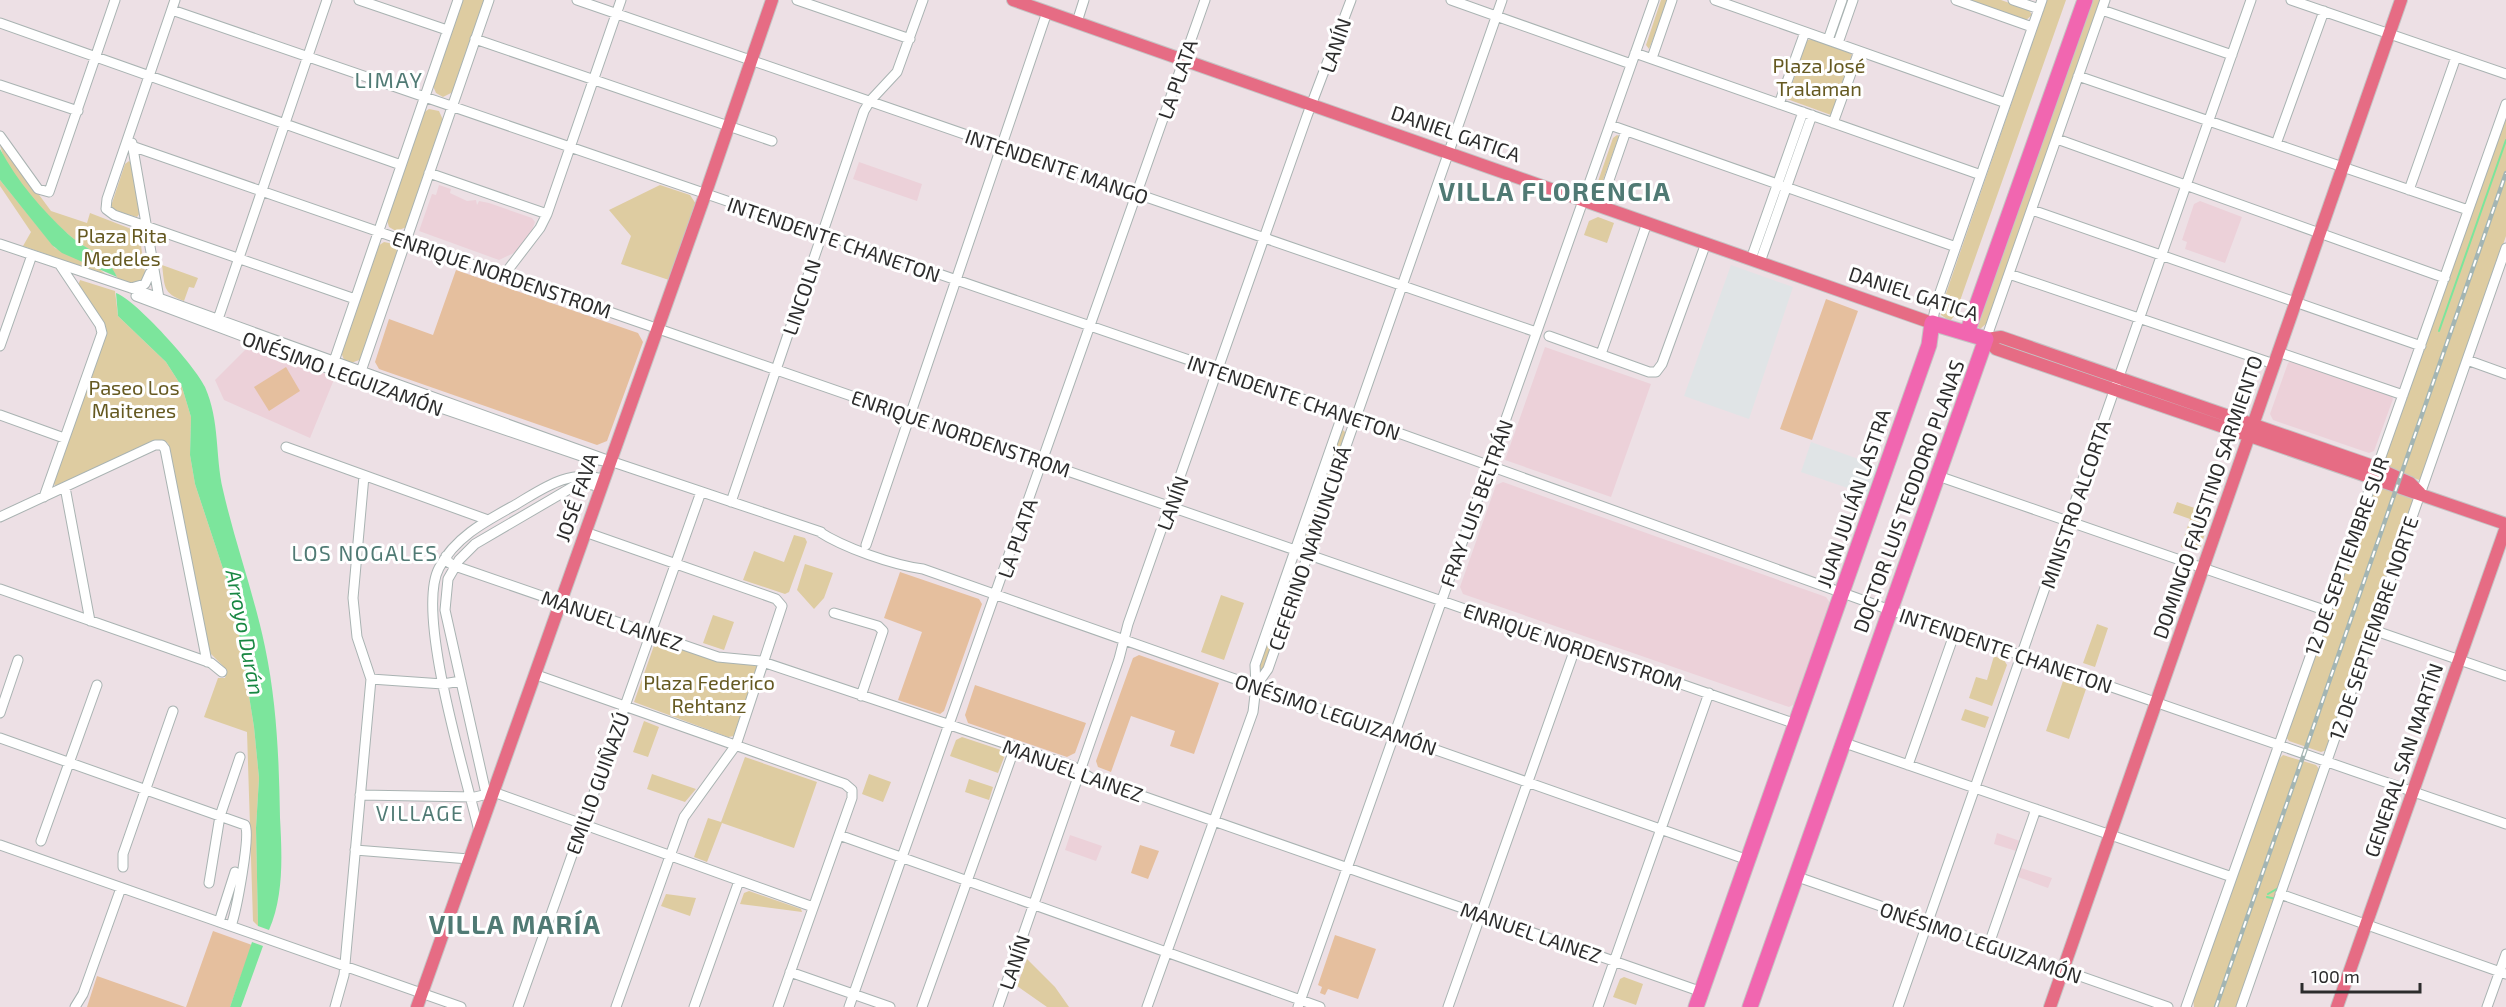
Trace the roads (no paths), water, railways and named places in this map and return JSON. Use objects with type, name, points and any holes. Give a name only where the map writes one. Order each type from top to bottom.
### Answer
[{"type":"highway","points":[[1962,332],[2074,0]]},
{"type":"highway","points":[[1962,332],[2085,0]]},
{"type":"highway","name":"DANIEL GATICA","points":[[1932,323],[1986,339]]},
{"type":"highway","name":"JUAN JULIÁN LASTRA","points":[[1696,1007],[1929,345],[1932,323]]},
{"type":"highway","name":"DOCTOR LUIS TEODORO PLANAS","points":[[1750,1007],[1986,339]]},
{"type":"main road","name":"JOSÉ FAVA","points":[[417,1007],[772,0]]},
{"type":"main road","name":"DANIEL GATICA","points":[[1013,0],[1932,323]]},
{"type":"main road","name":"DOMINGO FAUSTINO SARMIENTO","points":[[2050,1007],[2402,0]]},
{"type":"main road","name":"DANIEL GATICA","points":[[1986,339],[1998,336],[2117,384],[2376,474],[2506,525]]},
{"type":"main road","name":"GENERAL SAN MARTÍN","points":[[2337,1007],[2506,525]]},
{"type":"street","points":[[0,136],[38,189],[47,193],[52,189],[115,0]]},
{"type":"street","points":[[157,302],[146,226],[129,146],[130,132],[175,0]]},
{"type":"street","points":[[217,324],[327,0]]},
{"type":"street","points":[[359,0],[447,30]]},
{"type":"street","points":[[332,366],[458,0]]},
{"type":"street","points":[[360,376],[489,0]]},
{"type":"street","name":"INTENDENTE MANGO","points":[[577,0],[1536,332]]},
{"type":"street","points":[[504,275],[548,214],[621,0]]},
{"type":"street","points":[[797,0],[910,39]]},
{"type":"street","name":"LINCOLN","points":[[731,502],[864,111],[870,101],[897,72],[923,0]]},
{"type":"street","points":[[1077,22],[1084,0]]},
{"type":"street","name":"LA PLATA","points":[[849,1007],[997,595],[1205,0]]},
{"type":"street","name":"LANÍN","points":[[998,1007],[1264,238],[1351,0]]},
{"type":"street","points":[[1452,0],[1631,64]]},
{"type":"street","name":"CEFERINO NAMUNCURÁ","points":[[1256,686],[1268,669],[1502,0]]},
{"type":"street","name":"FRAY LUIS BELTRÁN","points":[[1299,1003],[1654,0]]},
{"type":"street","points":[[1652,58],[1672,0]]},
{"type":"street","points":[[1715,0],[2006,103]]},
{"type":"street","points":[[1833,42],[1842,0]]},
{"type":"street","points":[[1833,42],[1853,0]]},
{"type":"street","points":[[1956,0],[2032,27]]},
{"type":"street","points":[[2013,0],[2040,5]]},
{"type":"street","name":"MINISTRO ALCORTA","points":[[1898,1007],[2251,0]]},
{"type":"street","points":[[2291,0],[2506,74]]},
{"type":"street","name":"JUAN JULIÁN LASTRA","points":[[1932,323],[1937,301],[2040,5]]},
{"type":"street","points":[[2103,5],[2232,55]]},
{"type":"street","name":"DOCTOR LUIS TEODORO PLANAS","points":[[1986,339],[2103,5]]},
{"type":"street","name":"INTENDENTE CHANETON","points":[[172,10],[1355,417],[1890,610],[2506,824]]},
{"type":"street","points":[[2276,144],[2324,11]]},
{"type":"street","points":[[866,545],[1047,12]]},
{"type":"street","points":[[0,23],[401,165]]},
{"type":"street","points":[[1779,104],[1804,32]]},
{"type":"street","points":[[475,39],[771,141]]},
{"type":"street","points":[[1833,123],[1859,51]]},
{"type":"street","points":[[1635,53],[1981,175]]},
{"type":"street","points":[[2409,190],[2456,57]]},
{"type":"street","points":[[2078,76],[2468,210]]},
{"type":"street","points":[[0,85],[78,111]]},
{"type":"street","name":"12 DE SEPTIEMBRE SUR","points":[[2186,1007],[2506,104]]},
{"type":"street","points":[[1756,261],[1807,114]]},
{"type":"street","points":[[1610,125],[1956,247]]},
{"type":"street","points":[[1600,206],[1626,131]]},
{"type":"street","points":[[2056,139],[2445,278]]},
{"type":"street","points":[[129,146],[107,199],[106,209],[114,215],[355,299]]},
{"type":"street","name":"ENRIQUE NORDENSTROM","points":[[129,146],[1308,552],[1796,724]]},
{"type":"street","points":[[429,173],[548,214]]},
{"type":"street","points":[[2032,210],[2421,346]]},
{"type":"street","points":[[1600,354],[1647,223]]},
{"type":"street","points":[[1549,336],[1656,372],[1662,364],[1706,243]]},
{"type":"street","name":"ONÉSIMO LEGUIZAMÓN","points":[[0,244],[131,288],[157,302]]},
{"type":"street","points":[[149,246],[150,273],[157,302]]},
{"type":"street","name":"12 DE SEPTIEMBRE NORTE","points":[[2241,1007],[2506,248]]},
{"type":"street","points":[[0,346],[32,255]]},
{"type":"street","points":[[44,497],[102,331],[60,265]]},
{"type":"street","name":"ONÉSIMO LEGUIZAMÓN","points":[[81,272],[157,302],[590,459],[610,460],[818,531],[831,533],[909,560],[923,569]]},
{"type":"street","points":[[131,288],[145,284],[150,273]]},
{"type":"street","points":[[2009,274],[2140,318],[2403,395]]},
{"type":"street","points":[[2467,360],[2506,374]]},
{"type":"street","name":"CEFERINO NAMUNCURÁ","points":[[1147,1007],[1253,712],[1256,686],[1255,665],[1342,413]]},
{"type":"street","points":[[0,415],[64,438]]},
{"type":"street","points":[[0,517],[155,445],[162,445],[207,662]]},
{"type":"street","points":[[286,447],[488,520]]},
{"type":"street","points":[[479,831],[443,684],[430,596],[435,575],[446,556],[464,537],[488,520],[562,478],[584,475],[602,483]]},
{"type":"street","points":[[335,1007],[344,966],[371,679],[357,638],[353,598],[364,476]]},
{"type":"street","points":[[1938,476],[2327,611]]},
{"type":"street","points":[[562,478],[569,482],[568,489]]},
{"type":"street","points":[[602,483],[584,483],[568,489],[475,544],[455,566],[448,579],[445,602],[485,789],[813,907]]},
{"type":"street","points":[[65,487],[90,621]]},
{"type":"street","name":"EMILIO GUIÑAZÚ","points":[[518,1007],[701,492]]},
{"type":"street","name":"ONÉSIMO LEGUIZAMÓN","points":[[818,531],[832,540],[1124,639],[1748,860]]},
{"type":"street","points":[[585,532],[782,603],[782,611],[736,746],[688,810],[616,1007]]},
{"type":"street","name":"MANUEL LAINEZ","points":[[446,556],[448,562],[455,566],[718,657],[764,662],[1071,766],[1080,772],[1214,821],[1702,992]]},
{"type":"street","points":[[0,589],[207,662],[222,672]]},
{"type":"street","points":[[834,613],[847,615],[882,629],[861,696]]},
{"type":"street","points":[[2373,630],[2506,676]]},
{"type":"street","points":[[1908,765],[1955,632]]},
{"type":"street","points":[[1448,1007],[1576,646]]},
{"type":"street","points":[[0,713],[18,660]]},
{"type":"street","points":[[534,674],[845,784],[852,790],[852,798],[778,1007]]},
{"type":"street","points":[[371,679],[443,684],[461,681]]},
{"type":"street","points":[[41,842],[97,685]]},
{"type":"street","points":[[1598,1007],[1709,693]]},
{"type":"street","points":[[123,867],[123,854],[173,711]]},
{"type":"street","points":[[0,738],[243,824],[248,831],[238,911],[233,927]]},
{"type":"street","points":[[1842,742],[2232,878]]},
{"type":"street","points":[[922,1007],[1015,747]]},
{"type":"street","points":[[209,883],[220,816],[240,757]]},
{"type":"street","points":[[466,779],[475,784],[481,776]]},
{"type":"street","points":[[360,795],[471,797],[492,793]]},
{"type":"street","points":[[1989,944],[2036,809]]},
{"type":"street","points":[[219,922],[234,878],[242,836],[240,827],[232,821]]},
{"type":"street","points":[[839,835],[1167,952],[1299,1003],[1320,1007]]},
{"type":"street","points":[[0,845],[461,1007]]},
{"type":"street","points":[[355,849],[469,859]]},
{"type":"street","name":"ONÉSIMO LEGUIZAMÓN","points":[[1795,876],[2168,1007]]},
{"type":"street","points":[[694,1007],[739,881]]},
{"type":"street","points":[[75,1007],[83,994],[121,888]]},
{"type":"street","points":[[2280,894],[2503,973]]},
{"type":"street","points":[[2487,1007],[2503,973],[2506,954]]},
{"type":"street","points":[[790,972],[890,1007]]},
{"type":"water","points":[[0,149],[22,184],[49,215],[68,234],[108,263],[117,277],[62,253],[52,245],[0,180]]},
{"type":"water","name":"Arroyo Durán","points":[[116,293],[137,308],[165,335],[199,378],[210,400],[223,490],[261,627],[275,711],[281,861],[280,889],[269,930],[258,926],[256,828],[259,778],[254,727],[234,602],[195,484],[190,455],[191,417],[182,387],[166,362],[118,316]]},
{"type":"water","points":[[252,942],[263,946],[241,1007],[230,1007]]},
{"type":"waterway","points":[[2439,331],[2506,140]]},
{"type":"waterway","points":[[2268,894],[2280,887]]},
{"type":"waterway","points":[[2267,897],[2276,899]]},
{"type":"railway","points":[[2216,1007],[2506,173]]},
{"type":"district","name":"LIMAY","points":[[389,79]]},
{"type":"district","name":"VILLA FLORENCIA","points":[[1555,190]]},
{"type":"district","name":"LOS NOGALES","points":[[365,552]]},
{"type":"district","name":"VILLAGE","points":[[420,812]]},
{"type":"district","name":"VILLA MARÍA","points":[[515,923]]},
{"type":"park label","name":"Plaza José Tralaman","points":[[1819,76]]},
{"type":"park label","name":"Plaza Rita Medeles","points":[[122,246]]},
{"type":"park label","name":"Paseo Los Maitenes","points":[[134,398]]},
{"type":"park label","name":"Plaza Federico Rehtanz","points":[[709,694]]}]
